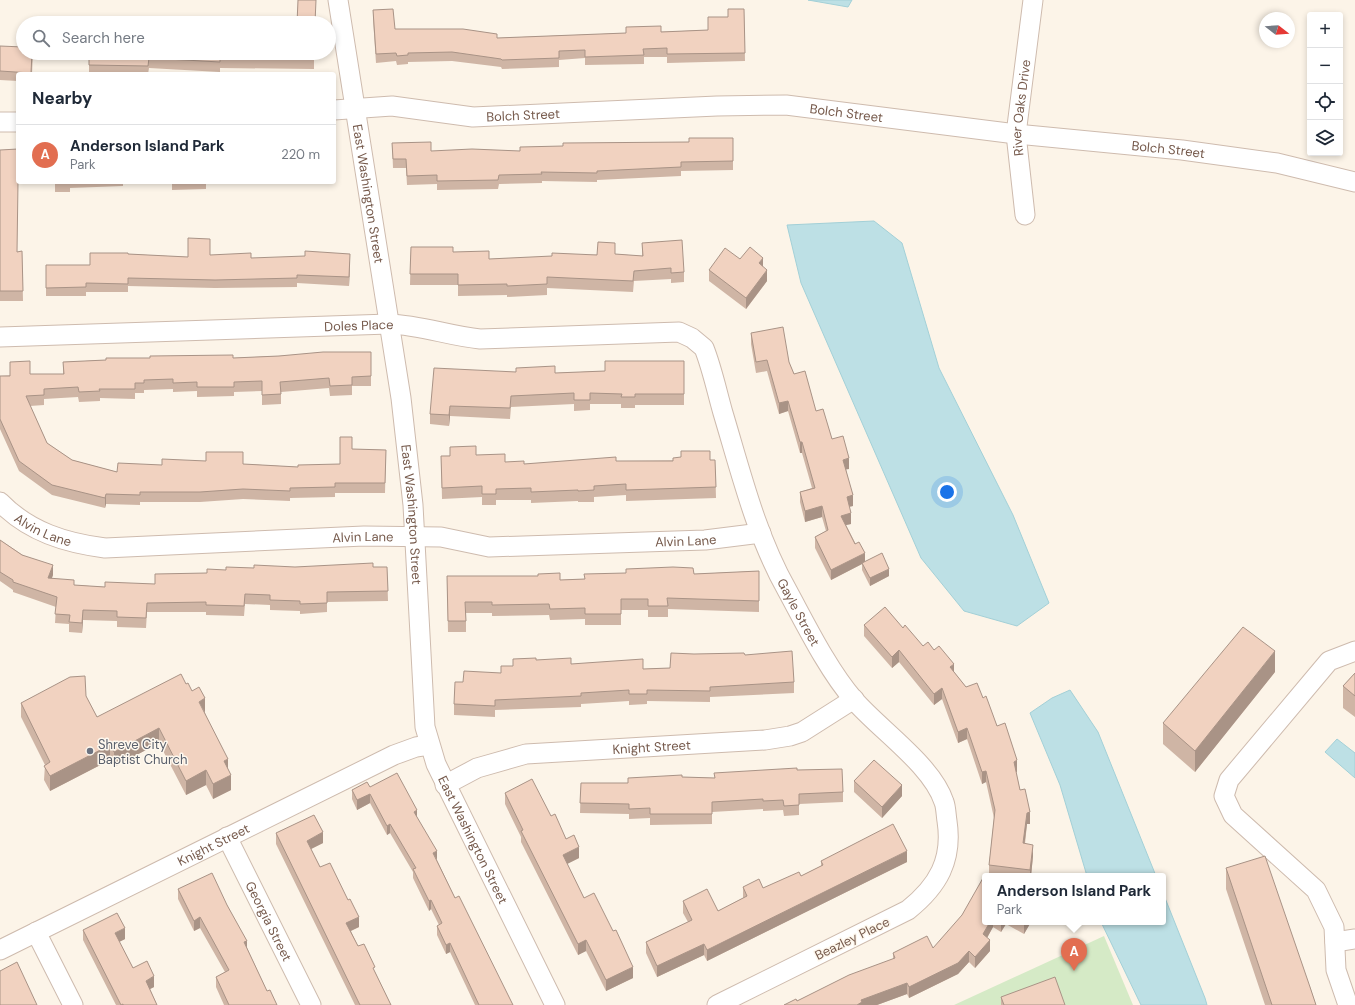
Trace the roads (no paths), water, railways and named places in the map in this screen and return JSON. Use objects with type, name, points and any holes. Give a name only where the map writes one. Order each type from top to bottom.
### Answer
[{"type":"street","name":"East Washington Street","points":[[338,0],[401,398],[415,537],[425,727],[429,745],[446,785],[554,1005]]},
{"type":"street","name":"River Oaks Drive","points":[[1025,215],[1016,134],[1032,0]]},
{"type":"street","name":"Bolch Street","points":[[336,110],[392,106],[472,116],[717,106],[786,105],[1016,134],[1182,150],[1277,163],[1355,182]]},
{"type":"street","points":[[0,122],[16,122]]},
{"type":"street","name":"Doles Place","points":[[0,337],[390,324],[431,328],[457,336],[480,339],[679,332],[692,338],[704,348],[706,354]]},
{"type":"street","name":"Gayle Street","points":[[706,354],[746,491],[761,533],[786,588],[836,676],[854,699],[928,774],[945,803],[949,835]]},
{"type":"street","name":"Alvin Lane","points":[[0,502],[22,521],[48,535],[76,544],[105,548],[364,536],[441,537],[489,547],[705,540],[761,533]]},
{"type":"street","points":[[1348,1005],[1336,970],[1334,927],[1316,890],[1233,815],[1224,796],[1229,780],[1329,661],[1355,651]]},
{"type":"street","name":"Knight Street","points":[[446,785],[477,768],[526,754],[765,740],[790,736],[813,726],[854,699]]},
{"type":"street","name":"Knight Street","points":[[0,950],[394,755],[416,747],[429,745]]},
{"type":"street","name":"Beazley Place","points":[[717,1005],[908,910],[925,896],[942,868],[946,857],[949,835]]},
{"type":"street","name":"Georgia Street","points":[[227,837],[311,1005]]},
{"type":"street","points":[[36,932],[73,1005]]},
{"type":"street","points":[[1334,942],[1355,939]]},
{"type":"water","points":[[808,0],[852,0],[848,7]]},
{"type":"water","points":[[874,221],[902,243],[939,368],[1013,515],[1049,603],[1017,626],[964,611],[921,558],[801,283],[787,225]]},
{"type":"water","points":[[1070,690],[1098,732],[1155,873],[1086,873],[1060,785],[1030,713],[1052,698]]},
{"type":"water","points":[[1337,739],[1355,753],[1355,778],[1325,752]]},
{"type":"water","points":[[1166,900],[1207,1005],[1141,1005],[1102,925],[1166,925]]},
{"type":"place","name":"Shreve City Baptist Church","points":[[90,751]]},
{"type":"place","name":"Anderson Island Park","points":[[1074,971]]}]
